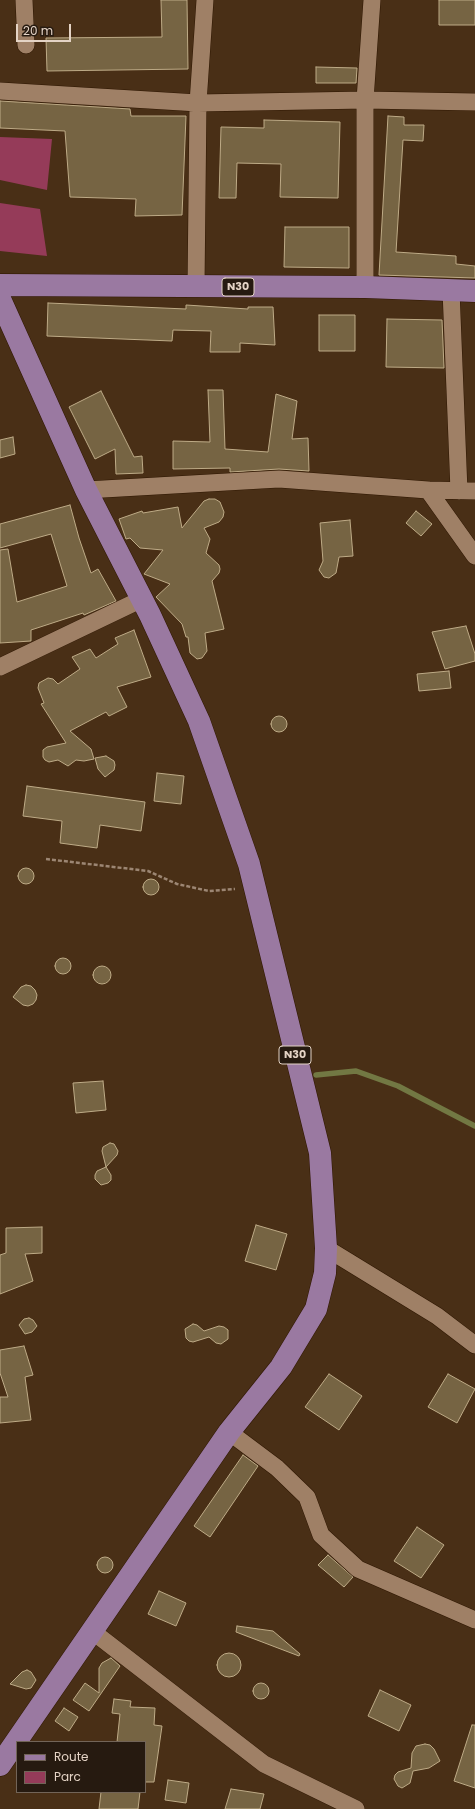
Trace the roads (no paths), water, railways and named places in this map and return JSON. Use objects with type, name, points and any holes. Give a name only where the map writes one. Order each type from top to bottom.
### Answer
[{"type":"main road","name":"N30","points":[[0,285],[365,287],[475,291]]},
{"type":"main road","name":"N30","points":[[0,299],[86,490],[142,599],[199,721],[248,864],[320,1153],[326,1248],[325,1273],[316,1309],[281,1367],[229,1432],[2,1759]]},
{"type":"street","points":[[24,0],[26,45]]},
{"type":"street","points":[[196,286],[198,103],[205,0]]},
{"type":"street","points":[[365,287],[365,100],[372,0]]},
{"type":"street","points":[[0,91],[198,103],[365,100],[475,102]]},
{"type":"street","points":[[86,490],[279,479],[428,490],[467,491],[451,290]]},
{"type":"street","points":[[428,490],[475,556]]},
{"type":"street","points":[[0,668],[142,599]]},
{"type":"street","points":[[326,1248],[437,1316],[475,1345]]},
{"type":"street","points":[[229,1432],[276,1468],[307,1497],[321,1535],[358,1569],[475,1620]]},
{"type":"street","points":[[92,1631],[264,1764],[356,1809]]},
{"type":"waterway","points":[[316,1075],[356,1071],[398,1086],[475,1126]]}]
